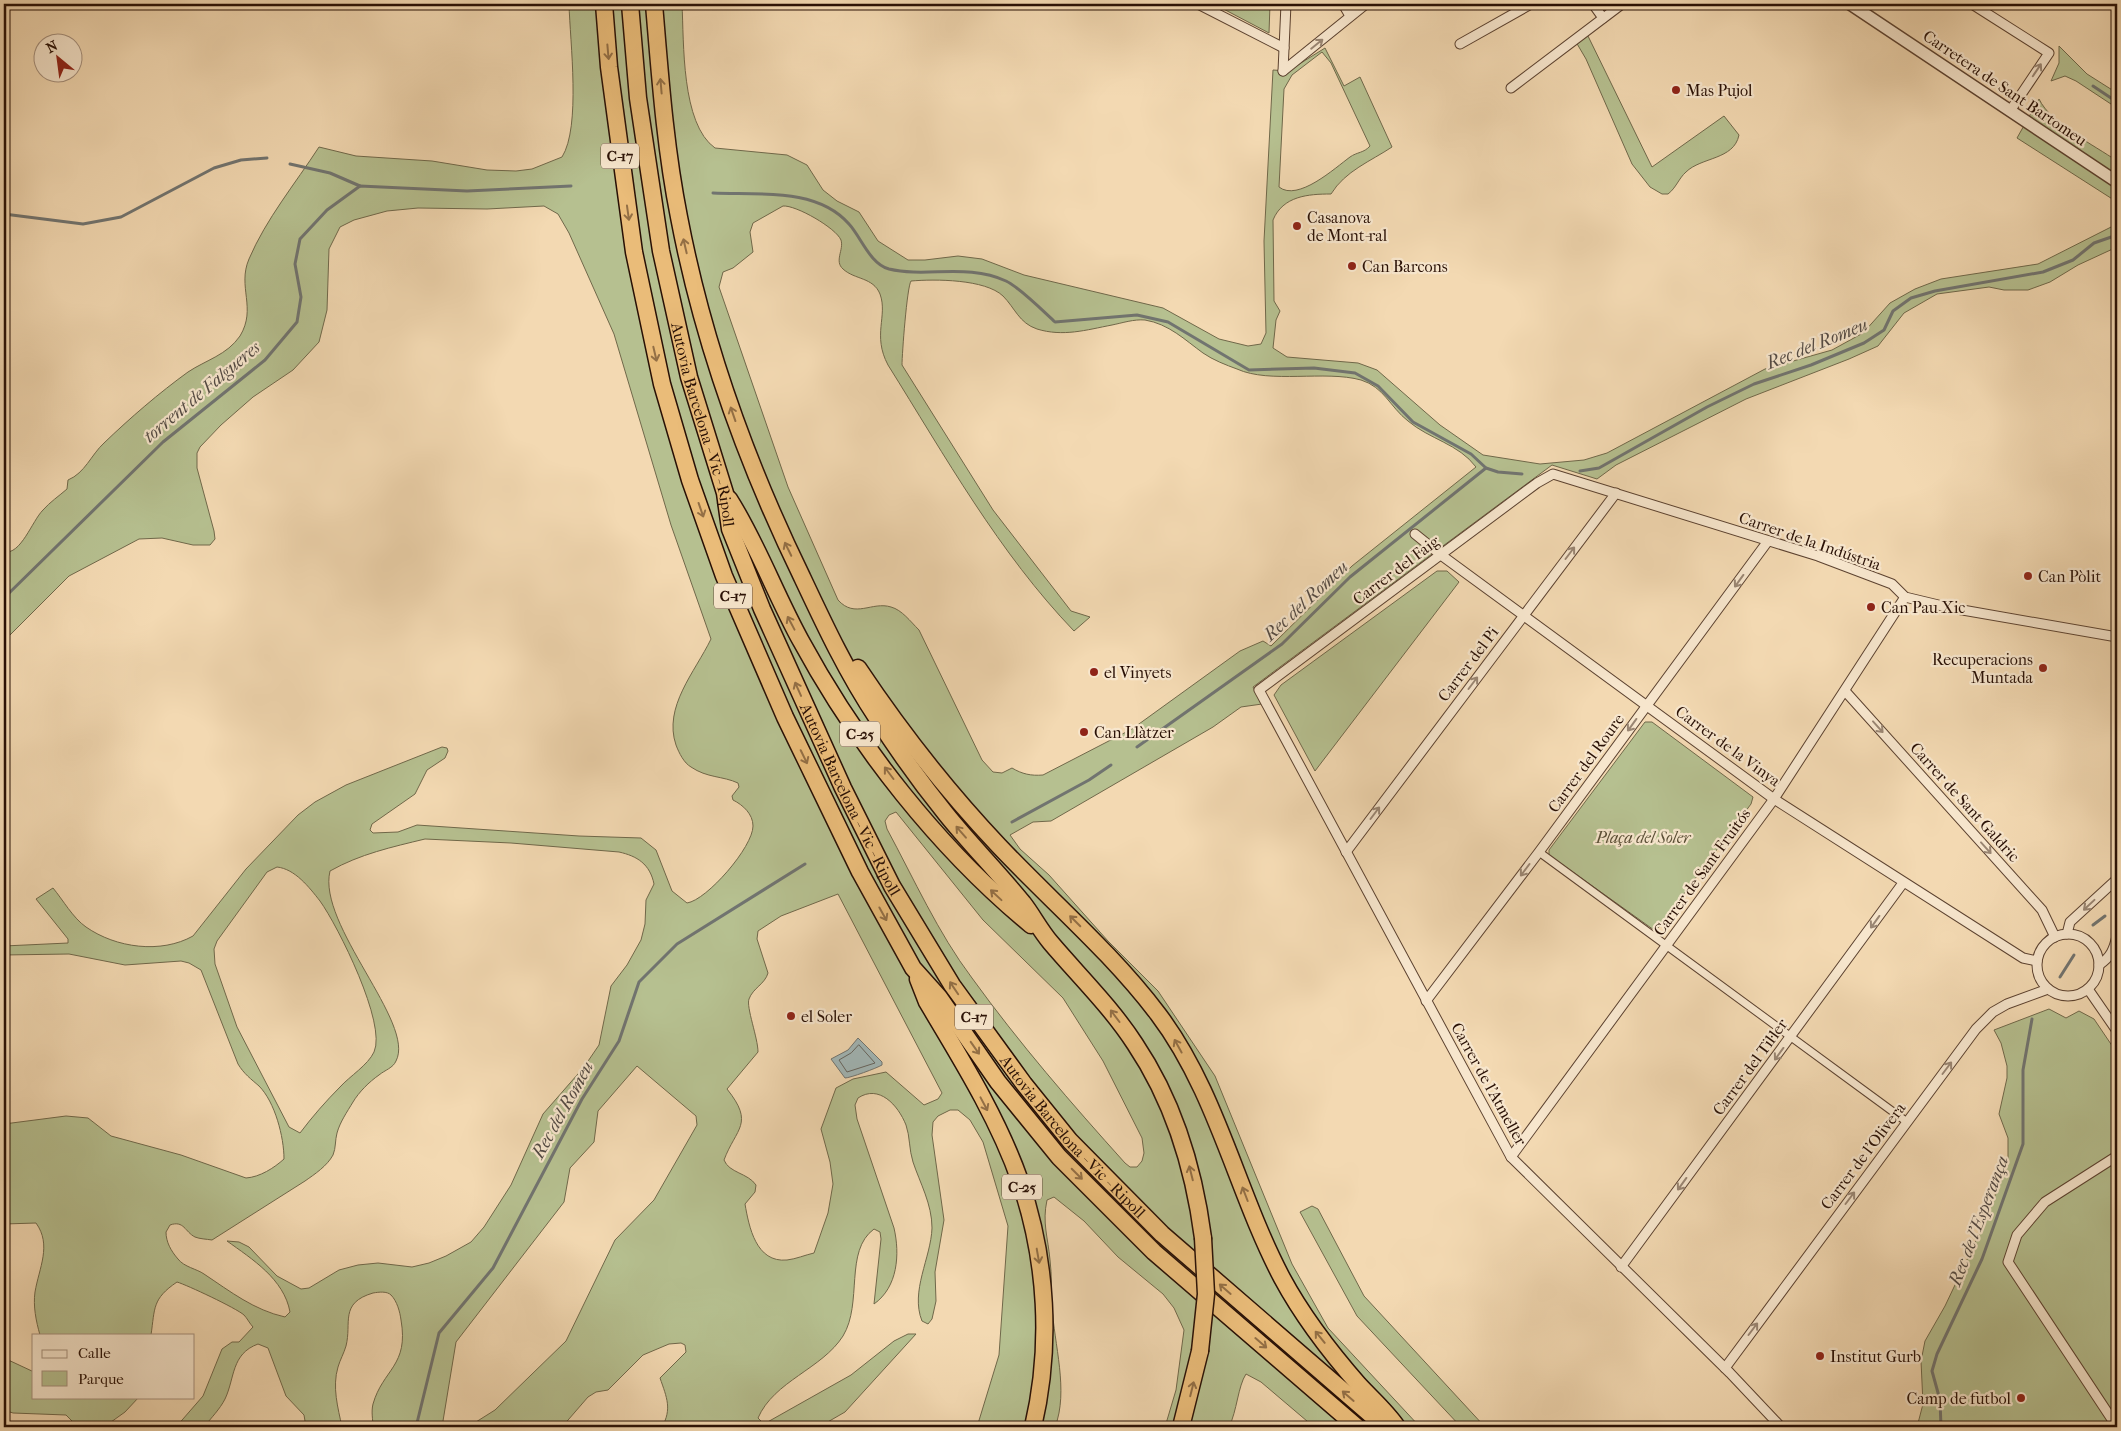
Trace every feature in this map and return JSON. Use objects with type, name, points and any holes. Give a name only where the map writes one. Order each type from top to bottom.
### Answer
[{"type":"highway","name":"Autovia Barcelona - Vic - Ripoll","points":[[604,4],[610,76],[634,252],[662,384],[690,480],[724,576],[785,717],[860,872],[913,968],[939,997],[998,1082],[1059,1157],[1154,1252],[1357,1427]]},
{"type":"highway","name":"Autovia Barcelona - Vic - Ripoll","points":[[630,4],[638,98],[661,251],[689,377],[725,493],[730,528],[755,591],[843,788],[892,886],[957,992],[1064,1134],[1116,1189],[1184,1254],[1385,1427]]},
{"type":"highway","points":[[654,4],[663,110],[679,216],[696,294],[718,373],[749,460],[837,652],[876,717],[935,800],[1025,906],[1046,938]]},
{"type":"highway","name":"C-25","points":[[725,493],[745,524],[764,569],[802,642],[828,688],[855,728],[920,814],[956,855],[997,896],[1046,938],[1106,1005],[1130,1036],[1162,1090],[1180,1135],[1191,1172],[1199,1205],[1203,1238],[1206,1294],[1200,1351],[1181,1427]]},
{"type":"highway","points":[[809,593],[887,711],[933,770],[998,845],[1098,945],[1159,1015],[1176,1041],[1201,1090],[1260,1232],[1297,1305],[1348,1371],[1397,1427]]},
{"type":"highway","name":"C-25","points":[[913,968],[927,1002],[1002,1138],[1020,1180],[1031,1220],[1042,1282],[1045,1319],[1043,1374],[1032,1427]]},
{"type":"street","points":[[1198,4],[1284,48]]},
{"type":"street","points":[[1286,4],[1283,71],[1366,4]]},
{"type":"street","points":[[1343,4],[1350,16]]},
{"type":"street","points":[[1460,44],[1531,4]]},
{"type":"street","points":[[1593,4],[1603,18]]},
{"type":"street","points":[[1511,88],[1622,4]]},
{"type":"street","name":"Carretera de Sant Bartomeu","points":[[1850,4],[2117,182]]},
{"type":"street","points":[[1972,4],[2049,53],[2010,111]]},
{"type":"street","name":"Carrer de la Indústria","points":[[1553,474],[1818,556],[1892,584],[1905,597],[1951,608],[2117,636]]},
{"type":"street","name":"Carrer del Faig","points":[[1259,690],[1537,483],[1553,474]]},
{"type":"street","name":"Carrer del Pi","points":[[1346,852],[1616,494]]},
{"type":"street","name":"Carrer de la Vinya","points":[[1415,534],[1774,799],[2023,958],[2037,961]]},
{"type":"street","name":"Carrer del Roure","points":[[1426,1001],[1539,852],[1768,541]]},
{"type":"street","name":"Carrer de Sant Fruitós","points":[[1511,1157],[1774,799],[1905,597]]},
{"type":"street","name":"Carrer de l'Atmeller","points":[[1259,690],[1511,1157],[1621,1268],[1725,1368],[1780,1427]]},
{"type":"street","name":"Carrer de Sant Galdric","points":[[1845,691],[2042,910],[2055,937]]},
{"type":"street","points":[[1539,852],[1907,1122]]},
{"type":"street","points":[[2067,934],[2070,922],[2117,878]]},
{"type":"street","name":"Carrer del Til·ler","points":[[1621,1268],[1903,883]]},
{"type":"street","points":[[2067,934],[2078,936],[2088,941],[2097,954],[2099,965],[2097,976],[2088,989],[2076,995],[2068,996],[2060,995],[2048,989],[2039,977],[2037,961],[2041,949],[2055,937],[2067,934]]},
{"type":"street","points":[[2099,965],[2107,960],[2113,952],[2117,936]]},
{"type":"street","name":"Carrer de l'Olivera","points":[[1725,1368],[1976,1029],[1993,1012],[2007,1004],[2048,989]]},
{"type":"street","points":[[2088,989],[2117,1032]]},
{"type":"street","points":[[2117,1156],[2045,1202],[2017,1235],[2008,1262],[2117,1427]]},
{"type":"green space","points":[[569,4],[682,4],[684,60],[690,102],[696,121],[704,136],[715,148],[787,155],[807,165],[823,190],[837,201],[859,212],[878,241],[908,260],[958,256],[982,259],[1024,275],[1163,308],[1219,339],[1248,346],[1261,344],[1266,333],[1264,241],[1273,70],[1288,71],[1325,48],[1344,86],[1360,77],[1392,147],[1343,179],[1331,194],[1297,198],[1290,201],[1277,212],[1273,220],[1274,301],[1280,311],[1276,320],[1273,348],[1287,357],[1358,363],[1377,370],[1440,425],[1483,455],[1540,464],[1584,460],[1607,453],[1765,369],[1832,350],[1863,333],[1890,303],[1915,289],[1941,279],[2038,264],[2117,224],[2117,247],[2078,265],[2050,282],[2028,290],[2004,290],[1989,287],[1937,294],[1904,313],[1878,346],[1746,399],[1616,465],[1597,479],[1552,465],[1253,687],[1262,704],[1241,707],[1213,727],[1051,821],[1033,822],[1010,835],[1020,849],[1049,875],[1108,941],[1158,991],[1215,1076],[1292,1264],[1328,1328],[1420,1427],[1314,1427],[1261,1382],[1246,1374],[1229,1427],[1165,1427],[1176,1390],[1184,1330],[1174,1308],[1163,1294],[1118,1257],[1084,1221],[1054,1197],[1047,1200],[1045,1216],[1051,1266],[1053,1321],[1061,1383],[1059,1413],[1055,1427],[977,1427],[999,1355],[1008,1226],[983,1142],[970,1120],[958,1110],[950,1110],[938,1116],[933,1122],[932,1135],[944,1220],[935,1272],[936,1301],[932,1319],[928,1324],[922,1321],[918,1298],[931,1239],[930,1211],[913,1162],[903,1118],[887,1099],[880,1095],[866,1094],[858,1098],[855,1105],[857,1119],[894,1228],[897,1259],[892,1279],[888,1289],[874,1304],[881,1239],[880,1232],[874,1229],[865,1239],[859,1250],[852,1308],[849,1323],[843,1336],[823,1358],[775,1394],[765,1405],[758,1418],[764,1424],[851,1375],[894,1341],[908,1334],[916,1334],[845,1412],[819,1427],[662,1427],[668,1409],[660,1378],[686,1352],[685,1345],[681,1343],[669,1344],[643,1355],[608,1390],[596,1392],[588,1397],[562,1427],[468,1427],[495,1410],[566,1341],[615,1240],[654,1200],[697,1125],[696,1116],[637,1066],[598,1111],[594,1142],[570,1168],[564,1202],[456,1342],[442,1427],[373,1427],[373,1404],[377,1392],[398,1358],[403,1335],[397,1303],[393,1297],[385,1292],[373,1293],[362,1297],[351,1308],[346,1346],[336,1375],[336,1397],[342,1427],[306,1427],[304,1415],[286,1396],[268,1348],[258,1344],[249,1348],[238,1360],[225,1399],[204,1427],[176,1427],[203,1396],[222,1349],[232,1342],[239,1342],[253,1327],[244,1315],[239,1312],[191,1287],[177,1282],[163,1294],[156,1305],[151,1334],[40,1334],[35,1314],[34,1297],[43,1257],[43,1240],[41,1231],[36,1223],[4,1224],[4,1124],[66,1116],[88,1118],[111,1136],[181,1155],[246,1178],[266,1172],[284,1159],[278,1120],[274,1110],[265,1093],[245,1074],[238,1064],[201,970],[181,961],[125,965],[69,954],[4,955],[4,946],[68,943],[68,939],[36,899],[53,888],[81,923],[111,940],[125,944],[153,947],[180,942],[193,936],[246,869],[298,815],[315,802],[346,785],[442,747],[447,748],[448,751],[445,758],[427,770],[415,794],[372,824],[370,830],[373,833],[398,832],[417,825],[579,836],[641,838],[656,850],[672,891],[687,903],[696,900],[717,883],[737,859],[751,835],[753,822],[744,807],[733,800],[732,796],[739,787],[738,783],[697,771],[688,765],[676,745],[673,731],[677,703],[689,677],[711,639],[671,525],[614,334],[569,233],[558,214],[544,206],[487,209],[418,208],[387,211],[354,220],[340,227],[329,249],[327,310],[319,342],[293,370],[253,397],[221,425],[200,447],[197,453],[197,468],[215,539],[210,545],[193,545],[162,538],[139,539],[69,576],[4,641],[4,552],[10,552],[21,543],[43,510],[67,489],[68,480],[79,473],[99,448],[124,424],[177,380],[223,353],[235,343],[245,326],[247,316],[245,279],[249,259],[272,216],[319,147],[356,156],[432,161],[487,170],[516,171],[532,169],[562,157],[568,143],[573,105]],"holes":[[[1322,52],[1331,63],[1370,146],[1350,157],[1316,182],[1296,190],[1287,190],[1279,187],[1284,89],[1292,75]],[[783,206],[806,213],[832,229],[838,235],[842,244],[839,259],[840,266],[848,273],[873,284],[880,294],[882,302],[881,344],[888,365],[952,469],[997,537],[1047,601],[1074,631],[1090,617],[1071,611],[993,510],[902,365],[906,307],[911,281],[959,281],[995,290],[1003,296],[1026,323],[1037,329],[1065,333],[1145,320],[1162,325],[1215,360],[1250,373],[1265,376],[1347,377],[1361,380],[1376,387],[1408,421],[1425,433],[1453,447],[1476,467],[1352,566],[1271,646],[1263,641],[1240,651],[1132,729],[1043,775],[1027,774],[1012,768],[1002,773],[993,772],[982,760],[919,630],[895,608],[877,606],[857,609],[844,606],[838,600],[788,487],[719,287],[723,272],[733,268],[753,252],[750,232],[753,223]],[[896,812],[983,920],[1063,998],[1103,1061],[1142,1138],[1144,1153],[1142,1161],[1137,1167],[1130,1167],[1125,1163],[1085,1118],[1027,1049],[960,961],[937,924],[887,829],[885,821],[889,815]],[[425,839],[511,843],[619,852],[632,856],[646,866],[654,884],[646,900],[645,924],[641,940],[627,965],[611,986],[599,1045],[584,1067],[543,1114],[511,1185],[484,1227],[471,1242],[429,1263],[412,1267],[378,1263],[358,1265],[339,1270],[309,1288],[301,1289],[277,1276],[249,1247],[239,1242],[227,1241],[266,1271],[281,1290],[287,1300],[290,1312],[285,1317],[274,1314],[233,1294],[201,1272],[184,1264],[171,1250],[166,1232],[170,1225],[178,1224],[195,1237],[212,1240],[313,1176],[333,1155],[338,1129],[355,1098],[381,1073],[395,1063],[398,1044],[392,1023],[350,945],[338,918],[330,893],[330,871],[376,852]],[[277,867],[284,868],[296,875],[311,890],[338,931],[359,975],[374,1020],[376,1038],[374,1052],[368,1061],[344,1083],[300,1133],[289,1127],[237,1027],[215,964],[214,949],[217,941],[267,872]],[[838,894],[942,1093],[938,1099],[924,1105],[886,1072],[853,1079],[836,1088],[821,1129],[830,1162],[833,1184],[828,1213],[814,1253],[787,1260],[768,1256],[761,1250],[752,1233],[745,1204],[755,1192],[756,1185],[753,1181],[730,1168],[724,1160],[738,1133],[742,1118],[740,1110],[727,1089],[758,1052],[749,1009],[749,999],[768,973],[757,939],[758,931],[781,916]]]},
{"type":"green space","points":[[1214,4],[1270,4],[1269,33]]},
{"type":"green space","points":[[1587,34],[1652,167],[1724,116],[1739,135],[1736,143],[1724,154],[1692,167],[1668,194],[1662,194],[1650,187],[1632,164],[1586,59],[1576,42]]},
{"type":"green space","points":[[2059,46],[2087,74],[2117,93],[2117,108],[2076,81],[2065,76],[2051,81],[2059,63]]},
{"type":"green space","points":[[2039,99],[2053,117],[2063,125],[2117,161],[2117,202],[2017,138]]},
{"type":"green space","points":[[1437,571],[1447,571],[1459,582],[1315,771],[1274,695],[1281,685]]},
{"type":"green space","name":"Plaça del Soler","points":[[1645,722],[1652,722],[1753,797],[1751,804],[1659,927],[1654,930],[1549,855],[1549,850]]},
{"type":"green space","points":[[2049,1009],[2066,1018],[2079,1011],[2094,1019],[2117,1053],[2117,1427],[1917,1427],[1923,1404],[1921,1361],[1925,1341],[1945,1306],[1983,1226],[2008,1162],[2008,1138],[1999,1114],[2007,1078],[2007,1066],[2001,1043],[1994,1030]]},
{"type":"green space","points":[[1312,1206],[1318,1209],[1364,1296],[1485,1427],[1461,1427],[1357,1316],[1300,1212]]},
{"type":"green space","points":[[4,1358],[32,1371],[32,1398],[138,1398],[125,1412],[104,1427],[78,1427],[66,1415],[13,1413],[4,1410]]},
{"type":"water","points":[[858,1038],[882,1062],[882,1065],[864,1073],[845,1078],[831,1059],[848,1050]]},
{"type":"waterway","points":[[2093,86],[2117,102]]},
{"type":"waterway","points":[[4,214],[83,224],[121,217],[214,168],[241,160],[267,158]]},
{"type":"waterway","points":[[290,164],[330,173],[360,186]]},
{"type":"waterway","name":"torrent de Falgueres","points":[[4,598],[163,442],[265,360],[297,322],[301,297],[295,264],[300,239],[327,210],[360,186],[467,191],[571,186]]},
{"type":"waterway","name":"torrent de Falgueres","points":[[713,193],[786,195],[804,198],[820,204],[836,212],[849,224],[871,256],[882,266],[903,271],[962,272],[991,276],[1006,281],[1017,288],[1055,322],[1137,315],[1168,322],[1249,370],[1314,368],[1355,373],[1378,386],[1413,422],[1471,454],[1486,468],[1498,472],[1522,474]]},
{"type":"waterway","name":"Rec del Romeu","points":[[1580,471],[1599,468],[1707,407],[1754,384],[1811,365],[1864,343],[1884,330],[1893,311],[1911,298],[1935,291],[2043,272],[2073,260],[2094,243],[2117,235]]},
{"type":"waterway","name":"Rec del Romeu","points":[[1137,747],[1282,644],[1350,577],[1486,468]]},
{"type":"waterway","name":"Rec del Romeu","points":[[1012,822],[1089,780],[1111,765]]},
{"type":"waterway","name":"Rec del Romeu","points":[[416,1427],[439,1333],[493,1268],[582,1099],[619,1041],[639,982],[677,944],[805,864]]},
{"type":"waterway","points":[[2093,925],[2105,916]]},
{"type":"waterway","points":[[2060,977],[2074,955]]},
{"type":"waterway","name":"Rec de l'Esperança","points":[[1941,1427],[1940,1400],[1932,1371],[1937,1354],[1982,1259],[2023,1144],[2023,1070],[2032,1019]]},
{"type":"place","name":"Mas Pujol","points":[[1676,90]]},
{"type":"place","name":"Casanova de Mont-ral","points":[[1297,226]]},
{"type":"place","name":"Can Barcons","points":[[1352,266]]},
{"type":"place","name":"Can Pòlit","points":[[2028,576]]},
{"type":"place","name":"Can Pau Xic","points":[[1871,607]]},
{"type":"place","name":"Recuperacions Muntada","points":[[2043,668]]},
{"type":"place","name":"el Vinyets","points":[[1094,672]]},
{"type":"place","name":"Can Llàtzer","points":[[1084,732]]},
{"type":"place","name":"el Soler","points":[[791,1016]]},
{"type":"place","name":"Institut Gurb","points":[[1820,1356]]},
{"type":"place","name":"Camp de futbol","points":[[2021,1398]]}]
